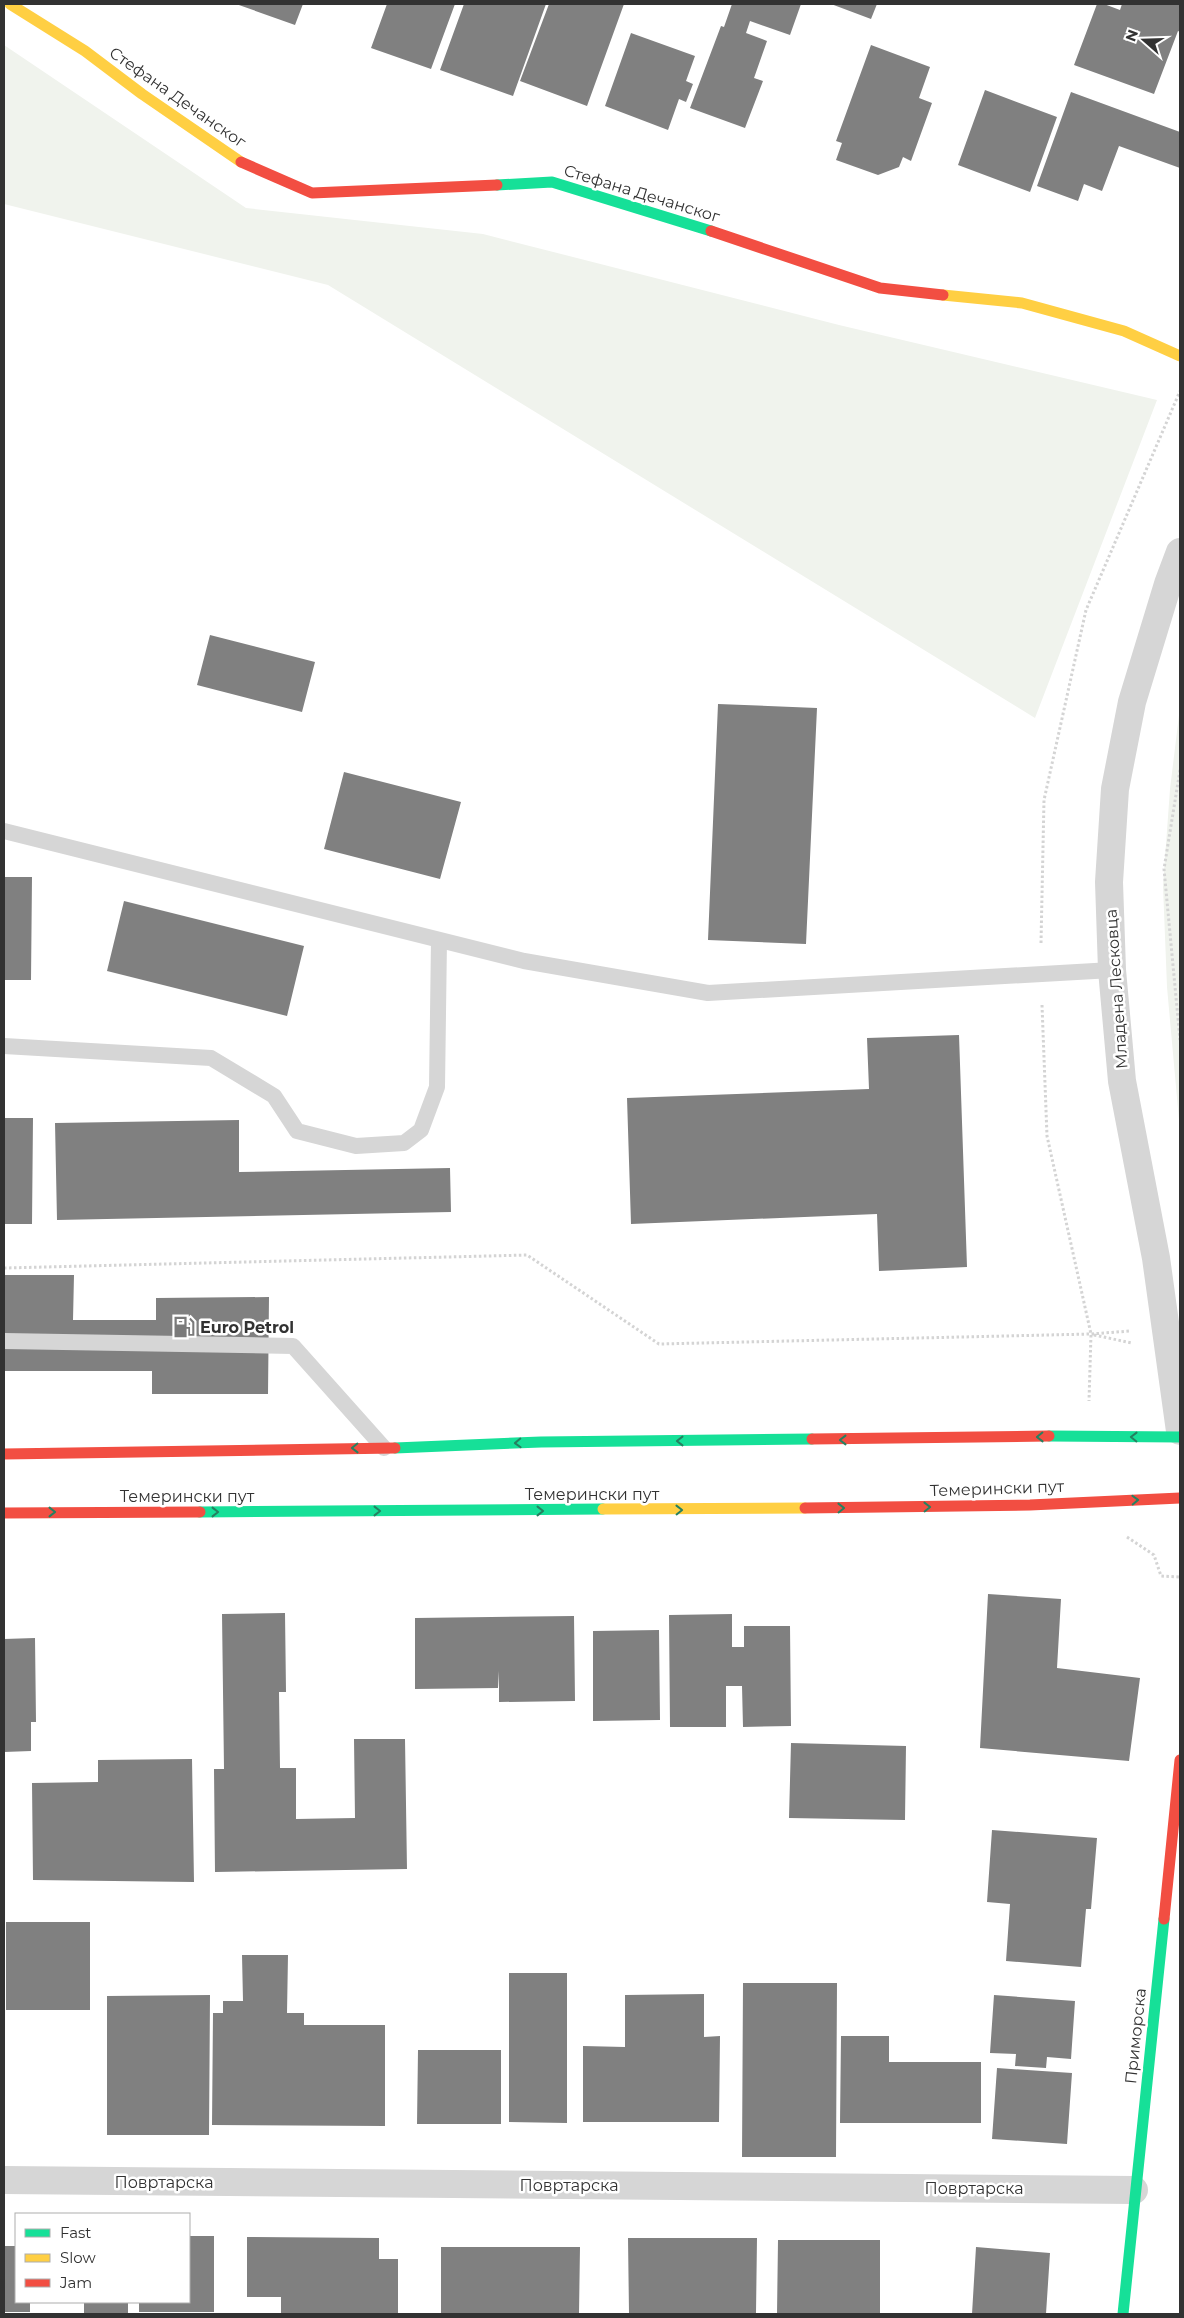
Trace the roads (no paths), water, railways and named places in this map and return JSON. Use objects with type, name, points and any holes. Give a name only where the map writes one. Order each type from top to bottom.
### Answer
[{"type":"main road","name":"Стефана Дечанског","points":[[10,4],[84,51],[233,158],[312,193],[552,182],[742,241],[880,288],[1022,303],[1124,332],[1180,356]]},
{"type":"main road","points":[[4,1454],[384,1448],[541,1442],[1088,1436],[1180,1437]]},
{"type":"main road","name":"Темерински пут","points":[[4,1512],[630,1510],[1002,1506],[1180,1498]]},
{"type":"main road","name":"Приморска","points":[[1123,2314],[1134,2190],[1180,1760]]},
{"type":"street","name":"Младена Лесковца","points":[[1180,552],[1168,584],[1132,702],[1115,789],[1109,882],[1112,970],[1122,1081],[1156,1258],[1180,1431]]},
{"type":"street","name":"Повртарска","points":[[4,2180],[1134,2190]]},
{"type":"lane","points":[[4,831],[524,961],[708,993],[1112,970]]},
{"type":"lane","points":[[4,1046],[210,1058],[274,1096],[297,1130],[356,1146],[404,1143],[421,1130],[437,1086],[439,940]]},
{"type":"lane","points":[[4,1341],[293,1346],[384,1448]]},
{"type":"place","name":"Euro Petrol","points":[[184,1327]]}]
